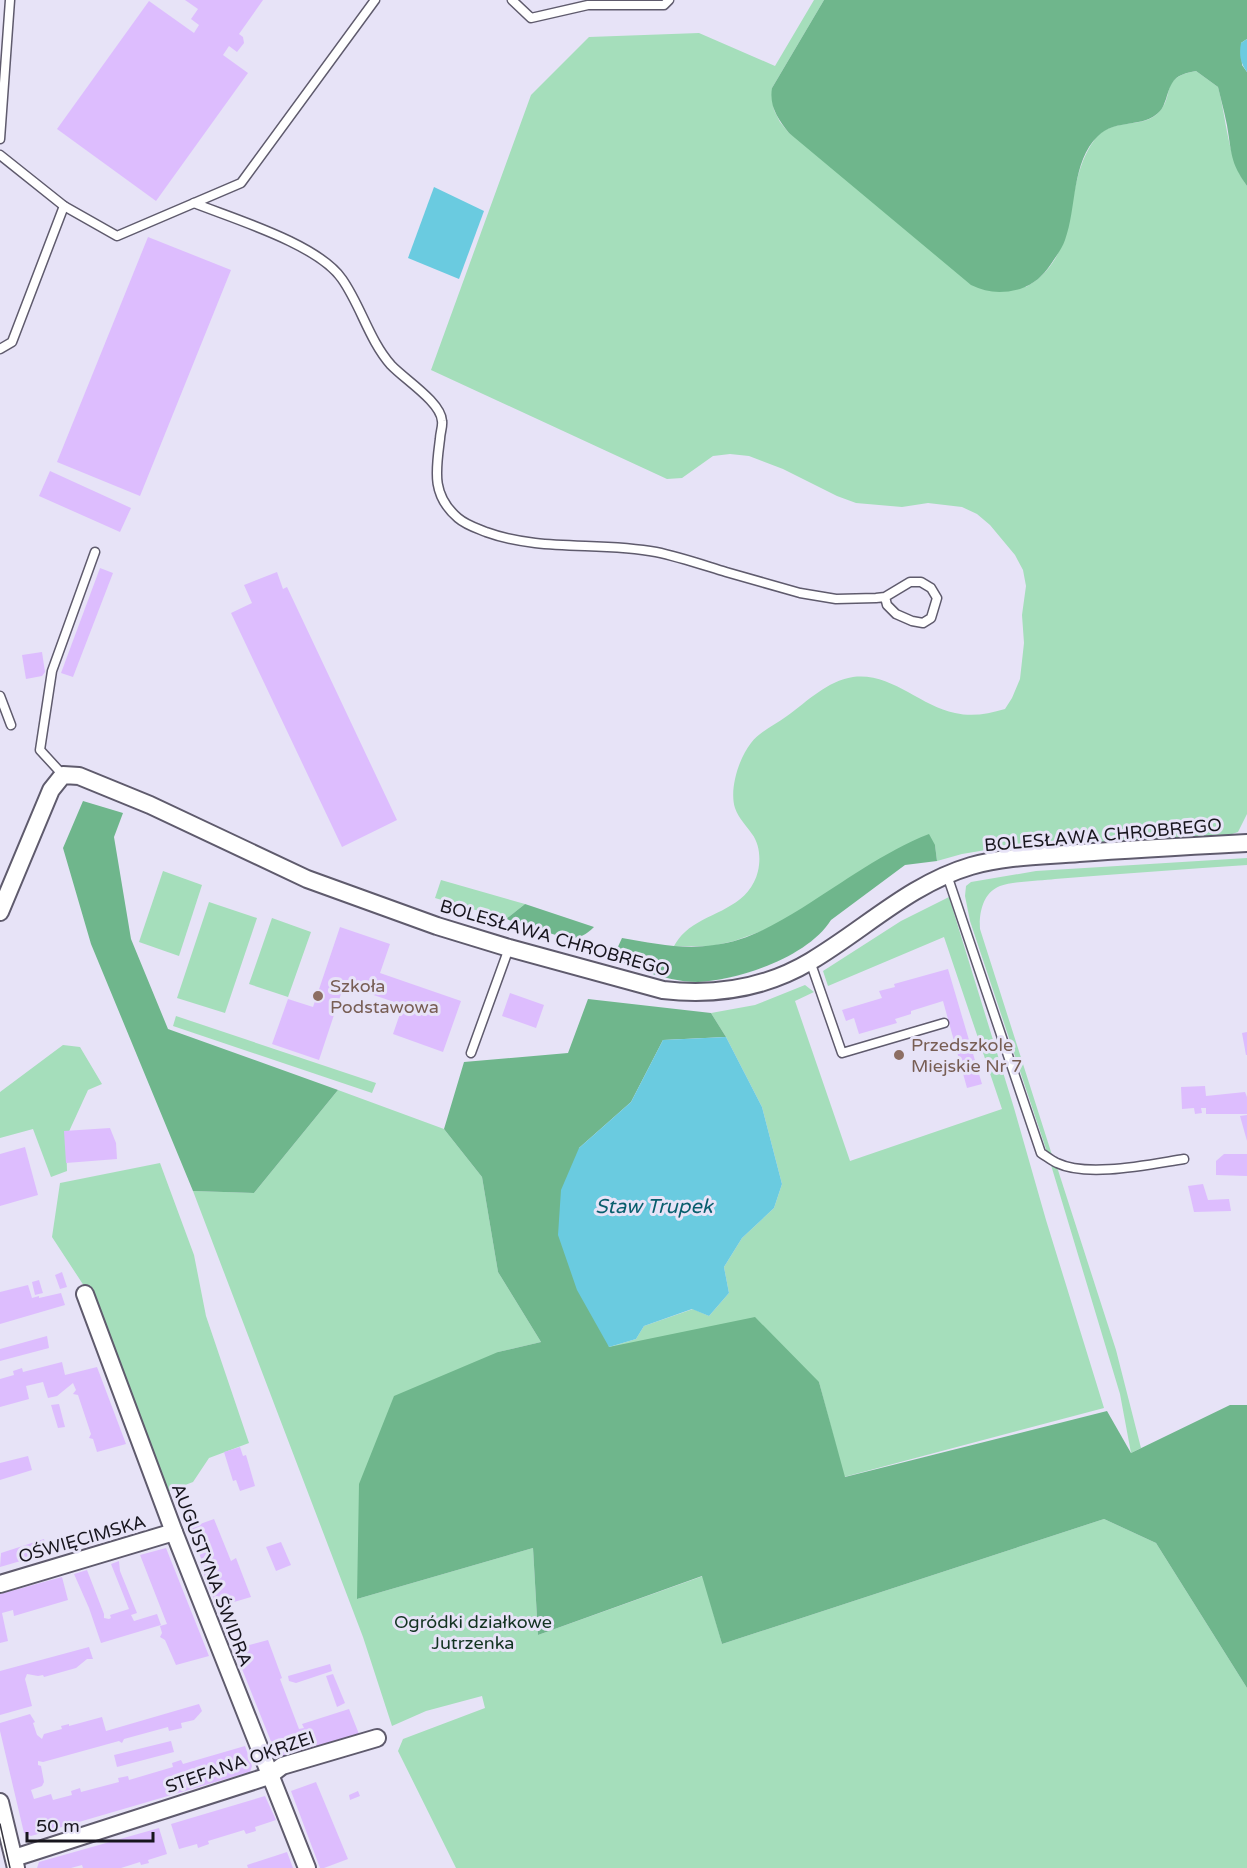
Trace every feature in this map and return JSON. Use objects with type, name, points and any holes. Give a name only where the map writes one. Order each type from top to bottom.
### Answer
[{"type":"street","points":[[0,912],[51,790],[63,775]]},
{"type":"street","name":"BOLESŁAWA CHROBREGO","points":[[63,775],[79,776],[150,805],[307,879],[437,926],[663,990],[686,993],[745,988],[765,982],[810,961],[930,882],[947,874],[990,861],[1247,843]]},
{"type":"street","name":"AUGUSTYNA ŚWIDRA","points":[[85,1294],[174,1532],[307,1868]]},
{"type":"street","name":"OŚWIĘCIMSKA","points":[[0,1584],[174,1532]]},
{"type":"street","name":"STEFANA OKRZEI","points":[[15,1863],[269,1776],[282,1766],[377,1738]]},
{"type":"street","points":[[0,1802],[15,1863]]},
{"type":"lane","points":[[0,139],[10,0]]},
{"type":"lane","points":[[0,155],[64,206],[117,236],[241,183],[375,0]]},
{"type":"lane","points":[[512,0],[531,18],[588,5],[664,5],[669,0]]},
{"type":"lane","points":[[194,203],[287,240],[318,256],[341,278],[375,344],[398,372],[432,401],[440,414],[442,420],[436,473],[438,490],[445,504],[458,519],[473,527],[513,540],[583,547],[624,547],[656,552],[800,593],[836,599],[885,597],[910,582],[921,582],[931,588],[937,598],[932,618],[923,623],[896,614],[887,605],[885,597]]},
{"type":"lane","points":[[0,349],[12,342],[64,206]]},
{"type":"lane","points":[[63,775],[40,750],[52,671],[95,552]]},
{"type":"lane","points":[[0,696],[11,725]]},
{"type":"lane","points":[[947,874],[1041,1153],[1058,1164],[1099,1170],[1124,1169],[1185,1159]]},
{"type":"lane","points":[[471,1053],[509,948]]},
{"type":"lane","points":[[810,961],[842,1053],[944,1023]]},
{"type":"green space","points":[[814,0],[824,0],[772,88],[774,110],[780,122],[789,133],[1026,287],[1044,273],[1056,257],[1064,238],[1084,158],[1095,139],[1110,128],[1143,121],[1157,114],[1166,101],[1172,83],[1184,74],[1196,71],[1218,87],[1231,151],[1247,186],[1247,814],[1238,832],[1229,835],[998,848],[937,861],[935,845],[765,930],[712,946],[674,946],[693,926],[740,899],[756,877],[759,865],[758,845],[737,812],[733,800],[734,783],[739,765],[755,739],[826,687],[853,677],[867,677],[893,684],[930,704],[955,713],[968,715],[1005,709],[1020,679],[1024,643],[1022,615],[1026,586],[1023,570],[1015,555],[990,525],[977,514],[962,507],[928,503],[902,507],[856,503],[783,469],[749,456],[730,454],[713,456],[682,478],[667,479],[431,370],[531,95],[589,37],[699,33],[775,66]]},
{"type":"green space","points":[[824,0],[1247,0],[1247,39],[1241,43],[1242,65],[1247,72],[1247,186],[1233,158],[1218,87],[1196,71],[1183,74],[1175,79],[1163,107],[1153,117],[1105,130],[1089,147],[1079,172],[1065,240],[1041,276],[1030,285],[1013,291],[995,292],[977,288],[789,133],[778,117],[773,106],[772,88]]},
{"type":"green space","points":[[83,801],[123,813],[114,837],[131,939],[168,1029],[338,1090],[254,1193],[193,1191],[91,944],[63,848]]},
{"type":"green space","points":[[929,834],[935,845],[937,861],[905,865],[831,920],[806,945],[771,964],[733,977],[691,982],[663,977],[631,966],[620,959],[616,951],[622,938],[691,947],[726,943],[749,936],[792,914],[880,858]]},
{"type":"green space","points":[[1247,858],[1247,865],[1016,883],[996,888],[987,896],[981,912],[980,929],[1052,1155],[1047,1152],[970,921],[965,896],[966,886],[971,882],[1036,871]]},
{"type":"green space","points":[[163,871],[202,885],[179,956],[139,942]]},
{"type":"green space","points":[[441,880],[525,904],[506,919],[435,898]]},
{"type":"green space","points":[[949,897],[1104,1408],[844,1477],[819,1382],[609,1347],[636,1339],[644,1326],[693,1309],[709,1316],[729,1293],[724,1267],[742,1238],[774,1208],[782,1184],[762,1107],[711,1013],[755,1005],[805,985],[814,992],[795,1001],[850,1161],[1002,1109],[944,937],[828,986],[823,971],[901,921]]},
{"type":"green space","points":[[209,902],[257,918],[225,1013],[177,998]]},
{"type":"green space","points":[[525,904],[594,927],[581,936],[565,938],[506,919]]},
{"type":"green space","points":[[272,918],[311,932],[288,997],[249,984]]},
{"type":"green space","points":[[588,999],[711,1013],[726,1037],[663,1040],[631,1102],[579,1148],[609,1347],[755,1317],[819,1382],[845,1477],[1107,1411],[1131,1453],[1230,1405],[1247,1405],[1247,1688],[1156,1543],[1104,1519],[722,1644],[702,1576],[538,1635],[533,1548],[357,1599],[359,1484],[394,1396],[498,1352],[541,1342],[498,1272],[482,1177],[444,1129],[464,1062],[568,1053]]},
{"type":"green space","points":[[176,1016],[376,1083],[372,1093],[173,1026]]},
{"type":"green space","points":[[63,1045],[80,1047],[102,1084],[88,1090],[66,1138],[67,1171],[51,1177],[33,1129],[0,1138],[0,1092]]},
{"type":"green space","name":"Ogródki działkowe Jutrzenka","points":[[338,1090],[444,1129],[482,1177],[498,1272],[541,1342],[498,1352],[357,1599],[533,1548],[538,1635],[703,1576],[722,1644],[1104,1519],[1156,1543],[1247,1688],[1247,1868],[456,1868],[398,1751],[403,1739],[485,1708],[482,1696],[426,1711],[392,1726],[363,1637],[193,1191],[254,1193]]},
{"type":"green space","points":[[160,1163],[194,1255],[206,1316],[249,1443],[209,1458],[193,1482],[167,1492],[88,1292],[52,1237],[60,1183]]},
{"type":"green space","points":[[1051,1165],[1057,1167],[1116,1350],[1141,1448],[1131,1453],[1120,1394]]},
{"type":"water","points":[[1247,39],[1247,72],[1241,62],[1240,51],[1241,43]]},
{"type":"water","points":[[434,187],[484,211],[459,279],[408,258]]},
{"type":"water","name":"Staw Trupek","points":[[726,1037],[762,1107],[782,1184],[774,1208],[742,1238],[724,1267],[729,1293],[709,1316],[692,1309],[644,1326],[636,1339],[609,1347],[577,1290],[558,1235],[561,1190],[579,1148],[631,1102],[663,1040]]},
{"type":"building","points":[[185,0],[263,0],[239,34],[243,37],[244,43],[237,52],[229,46],[223,55],[248,73],[156,201],[57,129],[149,1],[194,33],[199,25],[191,19],[198,9]]},
{"type":"building","points":[[148,237],[231,270],[140,496],[57,462]]},
{"type":"building","points":[[50,471],[131,508],[120,532],[39,496]]},
{"type":"building","points":[[100,568],[113,573],[73,677],[61,673]]},
{"type":"building","points":[[277,572],[283,589],[287,587],[397,820],[342,847],[231,613],[252,603],[244,585]]},
{"type":"building","points":[[42,652],[45,672],[42,676],[26,679],[22,655]]},
{"type":"building","points":[[340,927],[390,944],[380,973],[461,1001],[443,1052],[393,1034],[403,1005],[344,985],[319,1060],[272,1044],[288,999],[313,1007]]},
{"type":"building","points":[[948,969],[982,1084],[967,1088],[943,1001],[911,1011],[911,1014],[895,1019],[897,1023],[859,1034],[854,1018],[846,1021],[842,1010],[882,998],[879,991],[895,987],[894,984]]},
{"type":"building","points":[[510,993],[544,1005],[536,1028],[502,1016]]},
{"type":"building","points":[[1247,1032],[1247,1055],[1246,1055],[1242,1033]]},
{"type":"building","points":[[1205,1086],[1206,1096],[1245,1092],[1247,1114],[1206,1114],[1206,1108],[1201,1108],[1202,1113],[1195,1114],[1194,1108],[1182,1109],[1181,1087]]},
{"type":"building","points":[[1247,1115],[1247,1141],[1240,1116]]},
{"type":"building","points":[[110,1128],[116,1143],[117,1159],[66,1163],[64,1131]]},
{"type":"building","points":[[25,1147],[38,1195],[0,1206],[0,1154]]},
{"type":"building","points":[[1224,1154],[1247,1154],[1247,1176],[1216,1175],[1216,1161]]},
{"type":"building","points":[[1203,1184],[1208,1200],[1229,1199],[1231,1211],[1194,1212],[1188,1186]]},
{"type":"building","points":[[62,1272],[67,1287],[60,1289],[55,1275]]},
{"type":"building","points":[[39,1280],[43,1293],[35,1295],[32,1282]]},
{"type":"building","points":[[28,1285],[32,1298],[61,1293],[65,1305],[0,1324],[0,1292]]},
{"type":"building","points":[[47,1336],[49,1348],[0,1361],[0,1349]]},
{"type":"building","points":[[62,1362],[65,1375],[97,1367],[126,1444],[97,1452],[93,1439],[89,1438],[91,1434],[78,1395],[73,1394],[76,1390],[73,1383],[57,1396],[48,1398],[43,1382],[26,1386],[29,1399],[0,1407],[0,1379],[14,1375],[13,1371],[22,1368],[23,1372]]},
{"type":"building","points":[[59,1404],[65,1427],[58,1428],[51,1405]]},
{"type":"building","points":[[240,1447],[243,1456],[246,1455],[255,1486],[240,1491],[236,1480],[233,1481],[224,1452]]},
{"type":"building","points":[[28,1456],[32,1470],[0,1480],[0,1463]]},
{"type":"building","points":[[214,1519],[231,1561],[236,1558],[251,1597],[217,1607],[189,1528]]},
{"type":"building","points":[[44,1539],[48,1553],[0,1567],[1,1553]]},
{"type":"building","points":[[281,1542],[291,1565],[276,1571],[266,1547]]},
{"type":"building","points":[[166,1548],[209,1656],[176,1665],[165,1640],[160,1637],[162,1633],[160,1626],[167,1624],[140,1555]]},
{"type":"building","points":[[119,1561],[120,1571],[137,1613],[131,1615],[134,1621],[157,1614],[161,1625],[101,1643],[74,1574],[87,1570],[104,1618],[109,1619],[110,1615],[129,1609],[111,1564]]},
{"type":"building","points":[[62,1577],[68,1600],[14,1616],[13,1610],[2,1613],[8,1641],[0,1643],[0,1594]]},
{"type":"building","points":[[268,1640],[299,1729],[304,1728],[302,1724],[349,1709],[359,1734],[282,1757],[276,1754],[234,1649]]},
{"type":"building","points":[[89,1647],[93,1659],[87,1659],[76,1668],[44,1677],[27,1674],[25,1679],[32,1706],[0,1715],[0,1671]]},
{"type":"building","points":[[330,1664],[332,1671],[296,1683],[289,1681],[288,1676]]},
{"type":"building","points":[[333,1674],[345,1703],[337,1707],[326,1676]]},
{"type":"building","points":[[199,1704],[202,1711],[194,1720],[181,1723],[182,1728],[169,1731],[168,1727],[124,1739],[122,1743],[119,1741],[43,1762],[38,1761],[44,1782],[42,1786],[31,1790],[34,1799],[51,1794],[53,1800],[72,1795],[71,1791],[80,1788],[81,1792],[119,1782],[118,1778],[128,1776],[129,1780],[173,1767],[172,1763],[181,1760],[183,1764],[245,1746],[252,1766],[250,1772],[31,1836],[24,1833],[0,1723],[30,1714],[35,1722],[33,1723],[37,1735],[42,1739],[44,1734],[62,1729],[61,1726],[69,1724],[69,1726],[102,1717],[106,1731]]},
{"type":"building","points":[[171,1741],[174,1752],[117,1767],[114,1755]]},
{"type":"building","points":[[316,1782],[348,1859],[324,1868],[320,1868],[291,1791]]},
{"type":"building","points":[[358,1791],[360,1796],[350,1800],[349,1795]]},
{"type":"building","points":[[265,1796],[276,1820],[255,1827],[256,1831],[246,1834],[244,1830],[208,1841],[209,1844],[198,1848],[197,1844],[179,1849],[171,1824]]},
{"type":"building","points":[[159,1828],[167,1854],[148,1860],[149,1863],[141,1865],[140,1862],[121,1868],[83,1868],[82,1865],[71,1868],[37,1868],[39,1862]]},
{"type":"building","points":[[287,1852],[293,1868],[248,1868],[247,1865]]},
{"type":"tram line","points":[[0,1824],[10,1868]]},
{"type":"place","name":"Szkoła Podstawowa","points":[[318,996]]},
{"type":"place","name":"Przedszkole Miejskie Nr 7","points":[[899,1055]]}]
